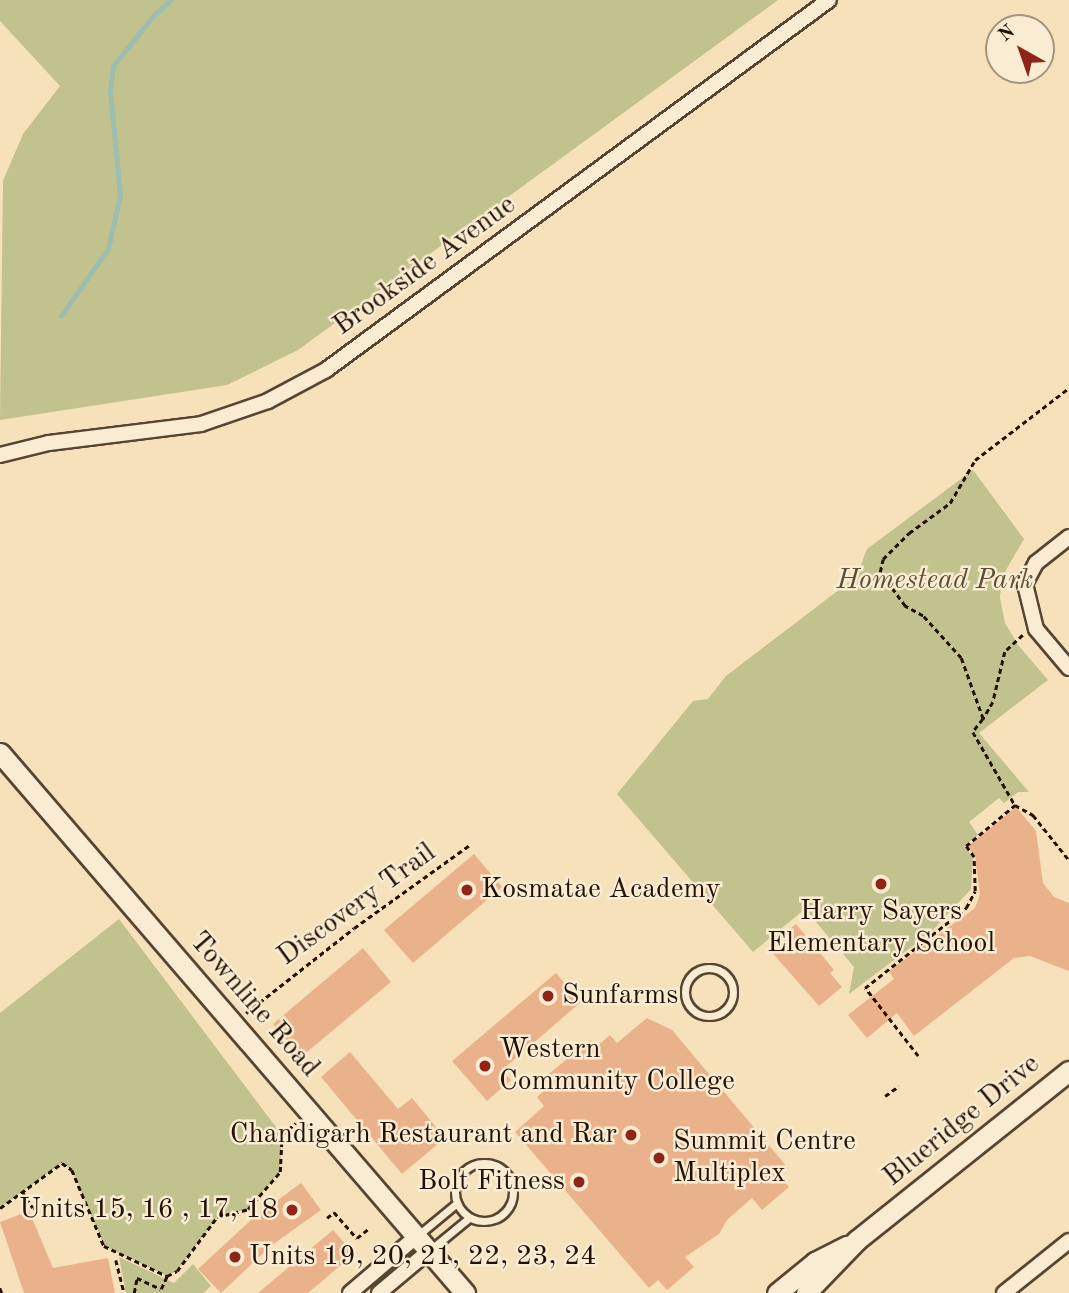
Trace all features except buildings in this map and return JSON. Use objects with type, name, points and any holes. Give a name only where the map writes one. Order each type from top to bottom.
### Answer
[{"type":"street","name":"Brookside Avenue","points":[[0,456],[49,443],[201,424],[268,401],[314,376],[829,0]]},
{"type":"street","points":[[1069,537],[1036,562],[1026,584],[1035,625],[1069,668]]},
{"type":"street","name":"Townline Road","points":[[0,753],[465,1293]]},
{"type":"street","name":"Blueridge Drive","points":[[806,1293],[857,1240],[1069,1071]]},
{"type":"street","name":"Blueridge Drive","points":[[777,1293],[815,1262],[857,1240]]},
{"type":"street","points":[[1004,1293],[1069,1241]]},
{"type":"street","points":[[349,1293],[423,1244]]},
{"type":"street","points":[[379,1293],[423,1244]]},
{"type":"lane","points":[[698,971],[721,971],[731,982],[730,1005],[718,1015],[701,1016],[689,1006],[685,990],[698,971]]},
{"type":"lane","points":[[423,1244],[469,1218],[496,1219],[510,1206],[513,1188],[505,1171],[487,1163],[468,1168],[456,1183],[457,1203],[469,1218]]},
{"type":"lane","points":[[423,1244],[457,1203]]},
{"type":"path","points":[[982,719],[961,658],[923,616],[905,607],[880,572],[883,559],[950,503],[975,460],[1069,388]]},
{"type":"path","points":[[1035,625],[1005,652],[993,702],[973,732],[1015,805],[1033,816],[1069,860]]},
{"type":"path","points":[[918,1056],[865,988],[966,908],[975,891],[974,856],[966,846],[1015,805]]},
{"type":"path","name":"Discovery Trail","points":[[233,1024],[354,928],[471,844]]},
{"type":"path","points":[[885,1096],[899,1086]]},
{"type":"path","points":[[161,1289],[167,1276],[177,1271],[217,1217],[248,1209],[280,1172],[282,1135],[309,1112]]},
{"type":"path","points":[[0,1208],[62,1163],[72,1170],[104,1246],[167,1276]]},
{"type":"path","points":[[23,1191],[33,1208],[40,1210]]},
{"type":"path","points":[[327,1218],[334,1212],[357,1238],[368,1229]]},
{"type":"path","points":[[116,1260],[124,1293]]},
{"type":"path","points":[[134,1293],[136,1278],[166,1293]]},
{"type":"path","points":[[0,1288],[2,1293]]},
{"type":"green space","points":[[0,0],[778,0],[298,350],[227,385],[0,420],[3,181],[23,134],[60,86],[0,21]]},
{"type":"green space","name":"Harry Sayers Elementary School","points":[[973,470],[1024,539],[1002,577],[1000,598],[1005,623],[1018,645],[1048,680],[979,733],[1029,792],[1018,792],[1004,803],[999,798],[969,822],[978,835],[964,846],[973,857],[971,889],[931,932],[849,994],[854,967],[805,909],[753,952],[617,794],[693,701],[708,699],[726,676],[857,576],[867,549]]},
{"type":"green space","points":[[119,919],[282,1135],[280,1172],[248,1209],[217,1217],[177,1271],[167,1276],[104,1246],[72,1170],[62,1163],[0,1208],[0,1013]]},
{"type":"green space","points":[[119,1257],[174,1283],[193,1264],[211,1286],[203,1293],[126,1293]]},
{"type":"waterway","points":[[61,316],[108,249],[120,195],[110,91],[113,66],[153,16],[171,0]]},
{"type":"place","name":"Harry Sayers Elementary School","points":[[881,884]]},
{"type":"place","name":"Kosmatae Academy","points":[[467,890]]},
{"type":"place","name":"Sunfarms","points":[[548,996]]},
{"type":"place","name":"Western Community College","points":[[485,1066]]},
{"type":"place","name":"Chandigarh Restaurant and Rar","points":[[631,1135]]},
{"type":"place","name":"Summit Centre Multiplex","points":[[659,1158]]},
{"type":"place","name":"Bolt Fitness","points":[[579,1182]]},
{"type":"place","name":"Units 15, 16 , 17, 18","points":[[292,1210]]},
{"type":"place","name":"Units 19, 20, 21, 22, 23, 24","points":[[235,1257]]},
{"type":"park label","name":"Homestead Park","points":[[935,581]]}]
